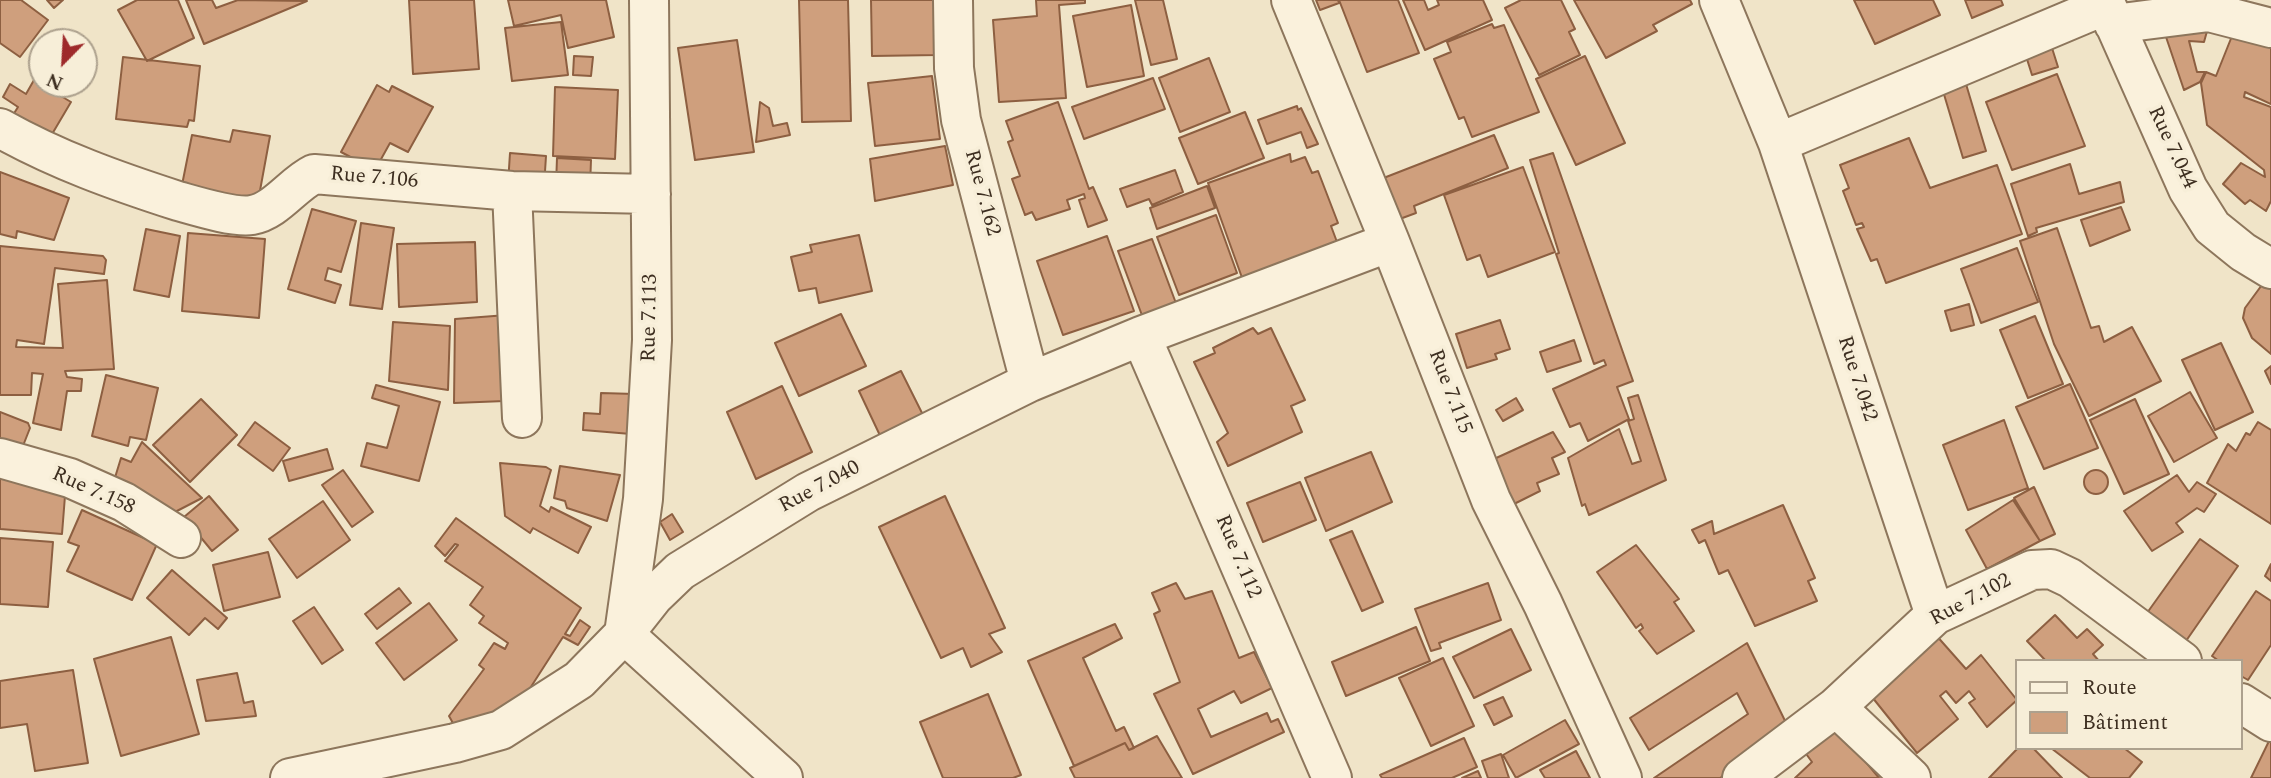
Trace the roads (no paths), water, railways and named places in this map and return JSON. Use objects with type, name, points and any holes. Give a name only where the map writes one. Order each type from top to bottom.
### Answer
[{"type":"street","name":"Rue 7.113","points":[[624,634],[644,486],[652,340],[649,0]]},
{"type":"street","name":"Rue 7.162","points":[[953,0],[954,68],[961,120],[1030,382]]},
{"type":"street","name":"Rue 7.115","points":[[1291,0],[1491,500],[1543,604],[1622,778]]},
{"type":"street","name":"Rue 7.042","points":[[1719,0],[1778,143],[1935,615]]},
{"type":"street","points":[[1778,143],[2108,10],[2209,12],[2271,28]]},
{"type":"street","name":"Rue 7.044","points":[[2108,10],[2188,189],[2212,227],[2243,252],[2271,269]]},
{"type":"street","name":"Rue 7.106","points":[[0,128],[41,150],[110,180],[211,211],[252,215],[273,204],[300,180],[314,174],[512,191],[651,194]]},
{"type":"street","points":[[512,191],[522,418]]},
{"type":"street","name":"Rue 7.040","points":[[290,778],[455,743],[502,730],[579,680],[680,571],[808,492],[1030,382],[1141,336],[1390,242]]},
{"type":"street","name":"Rue 7.112","points":[[1141,336],[1332,778]]},
{"type":"street","name":"Rue 7.158","points":[[0,458],[71,478],[124,502],[181,538]]},
{"type":"street","name":"Rue 7.102","points":[[1742,778],[1836,707],[1935,615],[2032,570],[2051,569],[2070,578],[2179,659]]},
{"type":"street","points":[[624,634],[783,778]]},
{"type":"street","points":[[2243,704],[2271,722]]},
{"type":"street","points":[[1836,707],[1910,778]]}]
